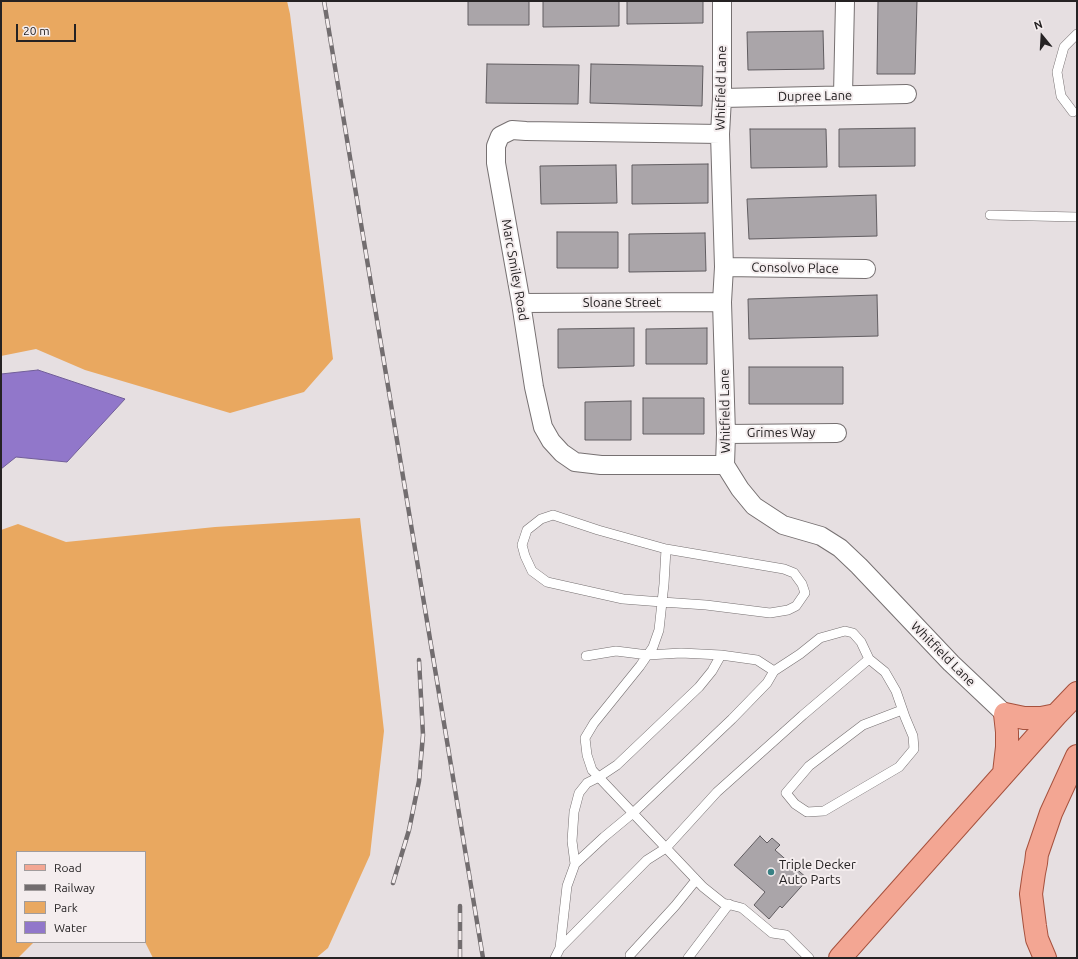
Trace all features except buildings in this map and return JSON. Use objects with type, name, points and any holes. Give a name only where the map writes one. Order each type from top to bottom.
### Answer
[{"type":"main road","points":[[840,958],[1077,693]]},
{"type":"main road","points":[[1004,773],[1008,747],[1008,732],[1005,714],[1024,718],[1041,718],[1056,715]]},
{"type":"main road","points":[[1044,958],[1037,939],[1031,894],[1037,854],[1051,813],[1077,756]]},
{"type":"street","name":"Whitfield Lane","points":[[722,1],[722,98],[720,134],[724,267],[722,302],[726,434],[725,465],[740,489],[754,506],[783,525],[821,536],[840,548],[951,663],[1005,714]]},
{"type":"street","points":[[843,95],[845,1]]},
{"type":"street","name":"Dupree Lane","points":[[722,98],[907,94]]},
{"type":"street","name":"Marc Smiley Road","points":[[720,134],[512,130],[500,136],[496,146],[496,163],[521,303],[534,387],[543,427],[551,441],[562,453],[575,462],[601,465],[725,465]]},
{"type":"street","name":"Consolvo Place","points":[[724,267],[866,269]]},
{"type":"street","name":"Sloane Street","points":[[521,303],[722,302]]},
{"type":"street","name":"Grimes Way","points":[[726,434],[837,433]]},
{"type":"lane","points":[[1074,112],[1061,96],[1057,72],[1064,47],[1077,34]]},
{"type":"lane","points":[[990,215],[1077,217]]},
{"type":"lane","points":[[553,515],[598,530],[666,549],[784,569],[794,573],[802,584],[805,593],[796,606],[788,610],[770,613],[706,605],[662,602],[623,599],[547,582],[532,571],[525,556],[522,545],[527,530],[541,519],[553,515]]},
{"type":"lane","points":[[666,549],[659,630],[653,647],[648,655],[594,723],[585,738],[587,755],[592,770],[703,887],[723,903],[742,908],[772,933],[786,935],[809,958]]},
{"type":"lane","points":[[560,948],[567,886],[575,864],[633,813],[732,719],[767,683],[774,671],[800,654],[820,638],[845,631],[853,634],[861,642],[869,659],[885,672],[896,691],[913,736],[914,749],[899,767],[824,811],[807,812],[795,804],[786,793],[810,766],[863,725],[902,710]]},
{"type":"lane","points":[[586,656],[616,651],[648,655],[720,655],[757,660],[774,671]]},
{"type":"lane","points":[[575,864],[572,841],[574,812],[579,793],[587,783],[617,765],[699,687],[712,671],[720,655]]},
{"type":"lane","points":[[555,958],[560,948],[647,860],[666,848],[717,792],[869,659]]},
{"type":"lane","points":[[630,955],[675,906],[696,880]]},
{"type":"lane","points":[[688,958],[729,904]]},
{"type":"green space","points":[[1,1],[287,1],[290,14],[333,359],[304,392],[230,413],[85,370],[36,349],[1,356]]},
{"type":"green space","points":[[360,518],[384,731],[370,855],[328,948],[316,958],[153,958],[146,943],[146,851],[16,851],[16,943],[33,943],[18,958],[1,958],[1,530],[18,524],[66,542],[215,527]]},
{"type":"water","points":[[38,370],[125,399],[67,462],[16,457],[1,469],[1,374]]},
{"type":"railway","points":[[324,1],[483,958]]},
{"type":"railway","points":[[393,883],[409,830],[419,781],[423,735],[419,660]]},
{"type":"railway","points":[[460,906],[460,958]]},
{"type":"place","name":"Triple Decker Auto Parts","points":[[771,872]]}]
